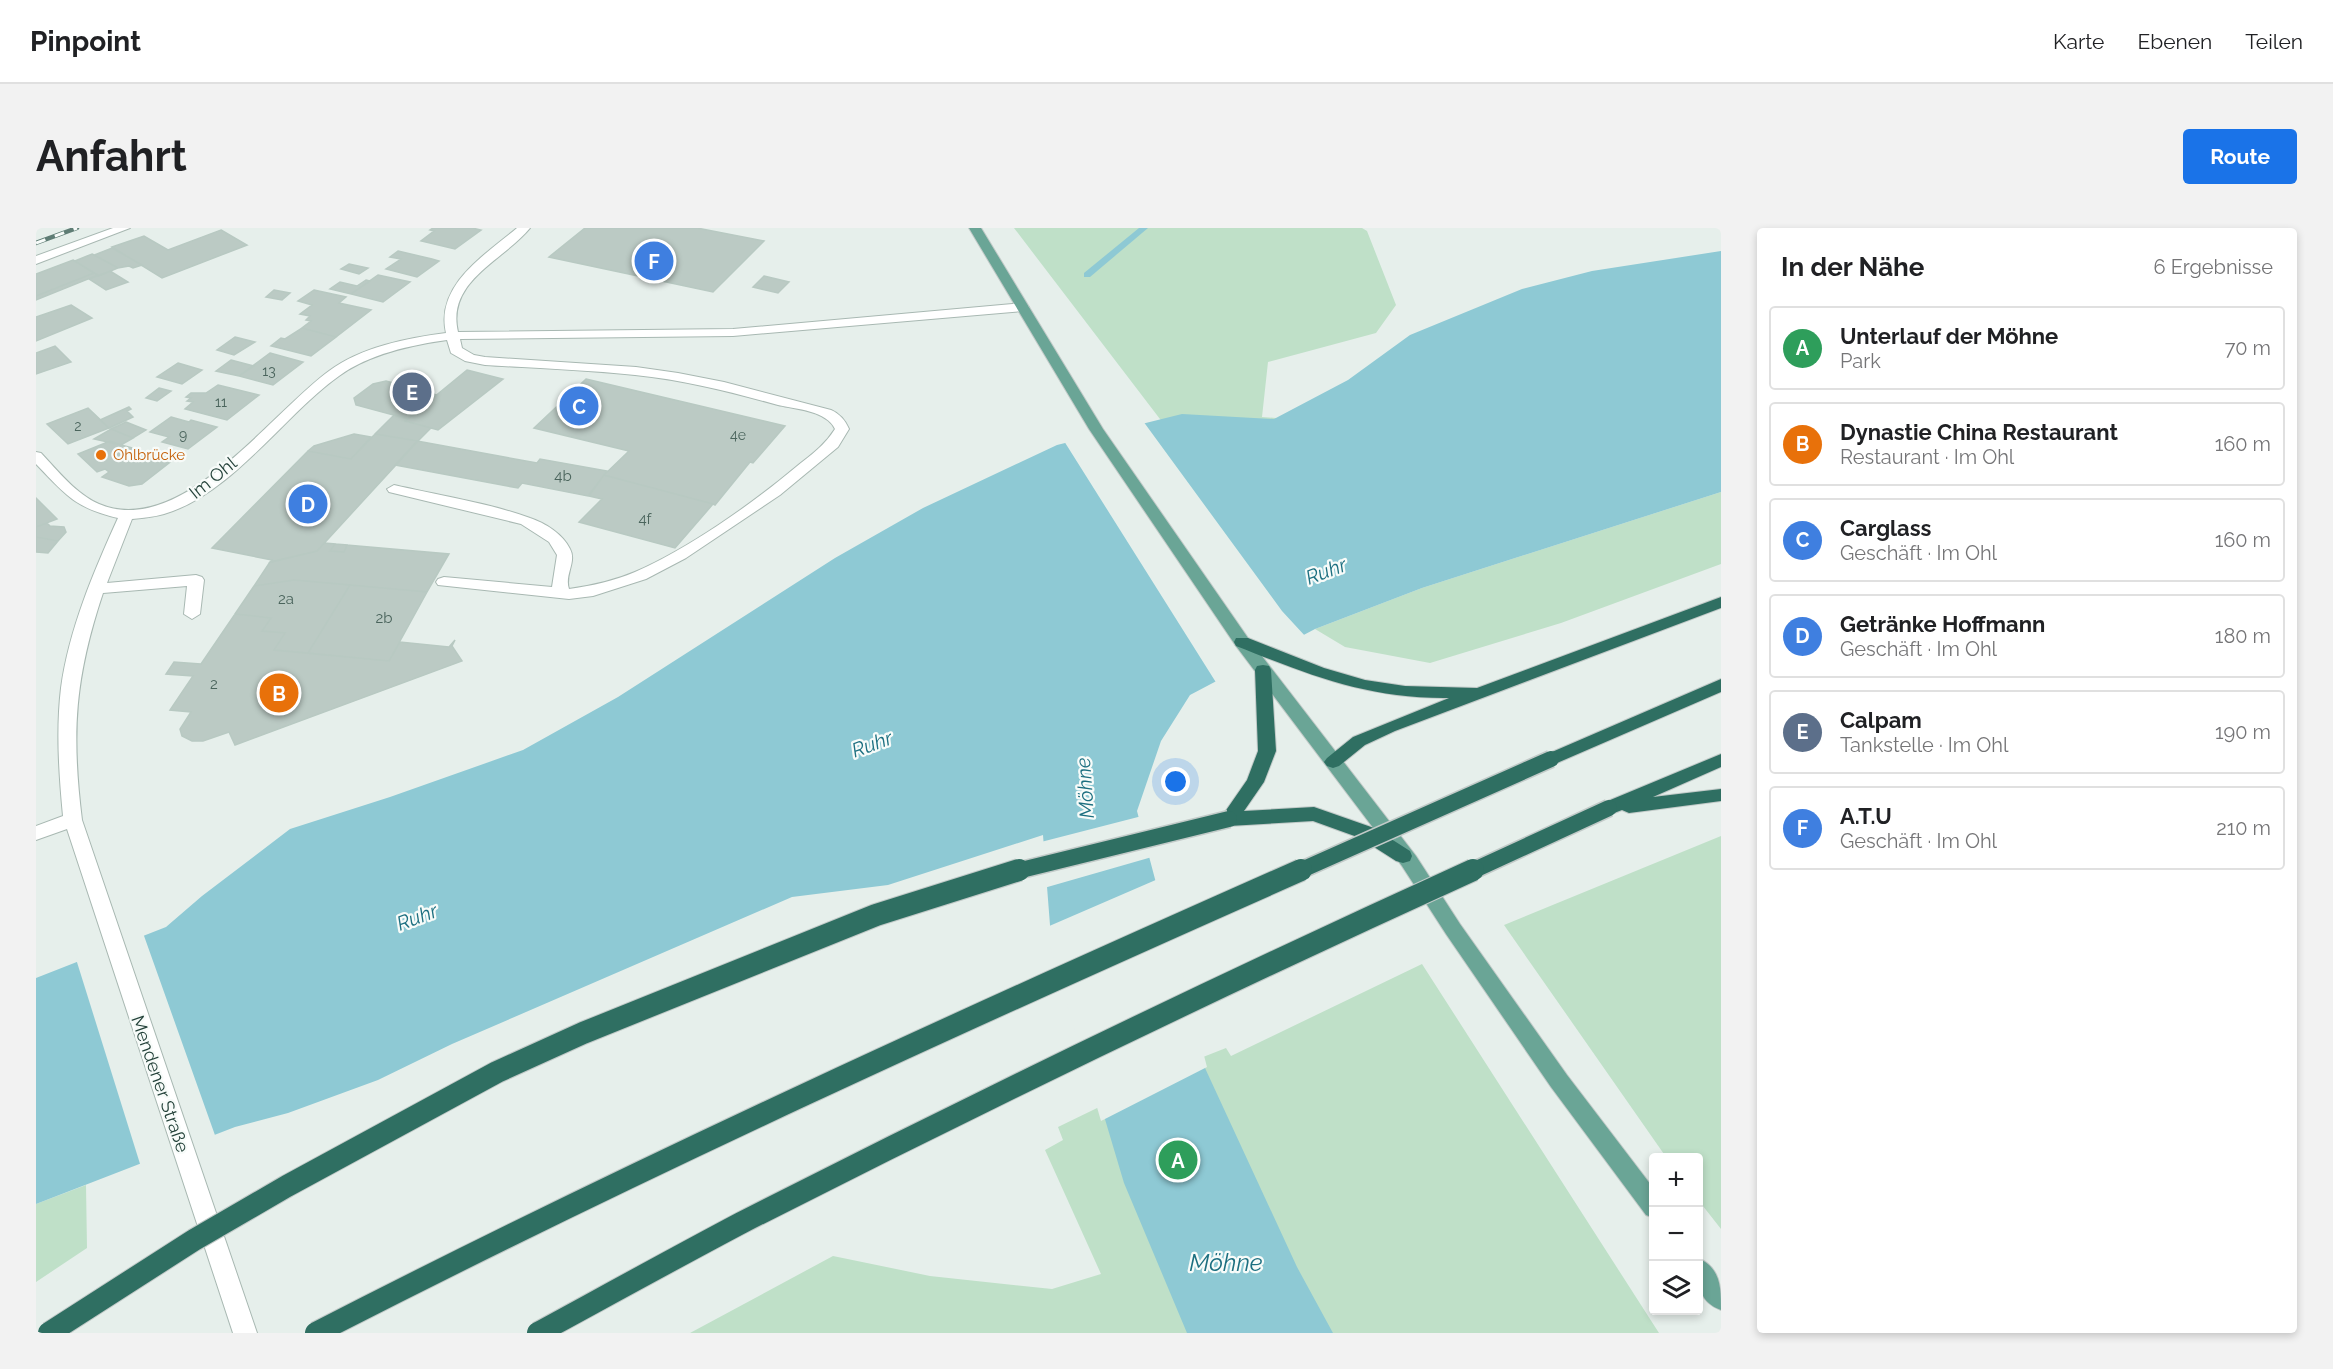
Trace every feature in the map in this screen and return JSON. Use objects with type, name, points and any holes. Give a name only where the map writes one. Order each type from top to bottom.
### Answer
[{"type":"highway","points":[[1333,762],[1359,741],[1379,732],[1721,602]]},
{"type":"highway","points":[[1242,642],[1341,680],[1368,687],[1421,693],[1486,692]]},
{"type":"highway","points":[[1229,819],[1255,782],[1267,751],[1263,670]]},
{"type":"highway","points":[[316,1333],[429,1273],[822,1084],[1721,685]]},
{"type":"highway","points":[[538,1333],[740,1224],[1054,1068],[1311,944],[1609,808],[1721,760]]},
{"type":"highway","points":[[1609,808],[1721,795]]},
{"type":"highway","points":[[49,1333],[194,1240],[287,1186],[497,1072],[583,1033],[887,911],[1011,872],[1229,819],[1314,814],[1367,833],[1403,856]]},
{"type":"main road","points":[[975,228],[1096,429],[1242,642],[1297,711],[1403,856],[1409,861],[1453,929],[1559,1081],[1652,1207]]},
{"type":"main road","points":[[1703,1276],[1721,1299]]},
{"type":"street","points":[[36,260],[124,228]]},
{"type":"street","points":[[444,582],[579,593],[640,576],[681,555],[775,492],[815,461],[839,436],[842,429],[832,415],[678,377],[485,361],[470,358],[456,350],[450,304],[457,291],[463,281],[524,228]]},
{"type":"street","name":"Im Ohl","points":[[126,516],[144,515],[187,500],[205,488],[303,399],[346,366],[396,346],[453,336],[614,336],[792,330],[1023,307]]},
{"type":"street","points":[[36,456],[81,500],[110,514],[126,516],[98,589],[73,669],[69,715],[68,784],[75,827],[36,832]]},
{"type":"street","points":[[394,489],[526,521],[537,527],[559,544],[566,557],[559,584],[563,592]]},
{"type":"street","points":[[98,589],[196,580],[192,614]]},
{"type":"street","name":"Mendener Straße","points":[[75,827],[241,1323]]},
{"type":"green space","points":[[1014,228],[1362,228],[1367,231],[1396,305],[1376,333],[1268,362],[1262,417],[1353,424],[1257,546]]},
{"type":"green space","points":[[1721,492],[1721,564],[1561,623],[1430,663],[1345,647],[1315,629],[1422,588]]},
{"type":"green space","points":[[1721,836],[1721,1229],[1703,1206],[1703,1153],[1663,1153],[1504,925]]},
{"type":"green space","points":[[1422,964],[1659,1333],[690,1333],[833,1256],[930,1276],[1052,1289],[1101,1274],[1045,1150],[1063,1140],[1058,1127],[1198,1059],[1226,1048],[1231,1056]]},
{"type":"green space","points":[[86,1185],[87,1248],[36,1282],[36,1204]]},
{"type":"water","points":[[1721,251],[1721,492],[1422,588],[1315,629],[1190,695],[1161,741],[1137,811],[1205,1068],[1297,1267],[1333,1333],[1187,1333],[1124,1183],[1051,938],[1043,835],[888,885],[792,897],[452,1044],[378,1080],[288,1113],[235,1127],[36,1204],[36,978],[166,927],[202,896],[290,829],[390,797],[523,750],[618,697],[835,558],[923,508],[1057,445],[1182,414],[1274,419],[1348,380],[1410,335],[1522,289],[1592,271]]},
{"type":"pier","points":[[1143,421],[1282,611],[1306,637],[1217,684],[1064,441]]},
{"type":"pier","points":[[1142,816],[1152,857],[1044,888],[1041,842]]},
{"type":"pier","points":[[1158,879],[1207,1067],[1101,1121],[1048,939],[1047,927]]},
{"type":"pier","points":[[143,933],[216,1138],[141,1167],[76,959]]},
{"type":"building","points":[[433,228],[481,230],[455,249],[421,241],[434,231],[430,230]]},
{"type":"building","points":[[585,228],[697,228],[764,241],[713,292],[549,257]]},
{"type":"building","points":[[221,230],[247,245],[162,278],[112,247],[144,236],[168,250]]},
{"type":"building","points":[[112,248],[142,265],[133,268],[129,266],[118,268],[94,255]]},
{"type":"building","points":[[398,251],[439,261],[417,277],[386,269],[401,259],[390,257]]},
{"type":"building","points":[[92,254],[118,268],[99,276],[75,261]]},
{"type":"building","points":[[73,260],[94,273],[36,296],[36,274]]},
{"type":"building","points":[[349,264],[368,268],[359,274],[341,269]]},
{"type":"building","points":[[110,271],[128,282],[106,290],[89,279]]},
{"type":"building","points":[[94,273],[98,275],[36,300],[36,296]]},
{"type":"building","points":[[378,275],[410,282],[383,302],[351,294]]},
{"type":"building","points":[[764,276],[789,282],[778,293],[753,287]]},
{"type":"building","points":[[366,280],[370,281],[351,294],[330,289],[340,282],[357,286]]},
{"type":"building","points":[[274,290],[290,293],[282,300],[266,297]]},
{"type":"building","points":[[314,290],[346,297],[339,303],[371,310],[336,337],[302,328],[311,321],[306,320],[310,316],[300,314],[312,305],[298,301]]},
{"type":"building","points":[[71,305],[92,318],[36,341],[36,317]]},
{"type":"building","points":[[302,328],[336,337],[311,356],[271,346],[281,338],[285,339]]},
{"type":"building","points":[[235,337],[255,342],[234,355],[217,350]]},
{"type":"building","points":[[55,346],[71,362],[36,374],[36,353]]},
{"type":"building","points":[[270,353],[303,362],[273,385],[239,376]]},
{"type":"building","points":[[231,360],[254,366],[239,376],[216,371]]},
{"type":"building","points":[[178,363],[202,370],[182,384],[157,377]]},
{"type":"building","points":[[467,370],[503,379],[438,430],[405,421]]},
{"type":"building","points":[[586,379],[785,426],[753,463],[750,462],[715,505],[604,475],[629,451],[534,428]]},
{"type":"building","points":[[386,381],[437,395],[408,419],[356,405],[354,398],[373,384]]},
{"type":"building","points":[[218,385],[259,395],[227,420],[185,409],[193,402],[187,401],[191,398],[186,397],[191,393],[206,393]]},
{"type":"building","points":[[159,388],[171,391],[157,401],[146,398]]},
{"type":"building","points":[[129,407],[131,409],[127,411],[133,417],[109,428],[100,420]]},
{"type":"building","points":[[88,408],[109,428],[68,444],[47,424]]},
{"type":"building","points":[[394,415],[408,419],[405,421],[431,428],[418,441],[375,434]]},
{"type":"building","points":[[171,417],[217,427],[188,449],[162,442],[169,437],[150,432]]},
{"type":"building","points":[[126,422],[146,430],[133,438],[111,429]]},
{"type":"building","points":[[111,429],[133,438],[121,445],[94,439]]},
{"type":"building","points":[[354,434],[371,437],[351,459],[308,451],[314,446]]},
{"type":"building","points":[[375,434],[418,441],[317,551],[270,562],[272,560],[212,548],[308,451],[351,459]]},
{"type":"building","points":[[110,441],[174,459],[142,484],[129,486],[102,477],[109,472],[105,469],[97,472],[78,454]]},
{"type":"building","points":[[417,441],[537,463],[540,459],[607,471],[588,496],[522,483],[518,488],[395,465]]},
{"type":"building","points":[[604,475],[713,504],[675,548],[579,522],[602,499],[589,496]]},
{"type":"building","points":[[36,498],[57,519],[36,527]]},
{"type":"building","points":[[47,523],[50,526],[64,527],[66,532],[58,541],[36,537],[36,527]]},
{"type":"building","points":[[36,537],[58,541],[48,553],[36,552]]},
{"type":"building","points":[[324,543],[335,544],[330,551],[344,552],[347,545],[449,554],[427,592],[294,580],[254,586],[270,562],[317,551]]},
{"type":"building","points":[[335,544],[347,545],[344,552],[330,551]]},
{"type":"building","points":[[294,580],[350,585],[308,653],[274,650],[285,633],[262,631],[271,618],[235,614],[254,586]]},
{"type":"building","points":[[350,585],[427,592],[389,661],[308,653]]},
{"type":"building","points":[[235,614],[271,618],[262,631],[285,633],[274,650],[389,661],[400,642],[449,647],[455,640],[452,646],[462,661],[235,745],[229,732],[203,741],[192,741],[182,736],[180,729],[191,712],[170,710],[193,676],[166,674],[174,662],[201,664]]},
{"type":"waterway","points":[[1087,275],[1144,228]]},
{"type":"railway","points":[[36,243],[77,228]]},
{"type":"place","name":"A.T.U","points":[[654,261]]},
{"type":"place","name":"Calpam","points":[[412,392]]},
{"type":"place","name":"Carglass","points":[[579,406]]},
{"type":"place","name":"Ohlbrücke","points":[[101,455]]},
{"type":"place","name":"Getränke Hoffmann","points":[[308,504]]},
{"type":"place","name":"Dynastie China Restaurant","points":[[279,693]]},
{"type":"place","name":"Unterlauf der Möhne","points":[[1178,1160]]},
{"type":"water label","name":"Ruhr","points":[[1326,571]]},
{"type":"water label","name":"Ruhr","points":[[872,744]]},
{"type":"water label","name":"Möhne","points":[[1085,788]]},
{"type":"water label","name":"Ruhr","points":[[417,917]]},
{"type":"water label","name":"Möhne","points":[[1226,1263]]}]
